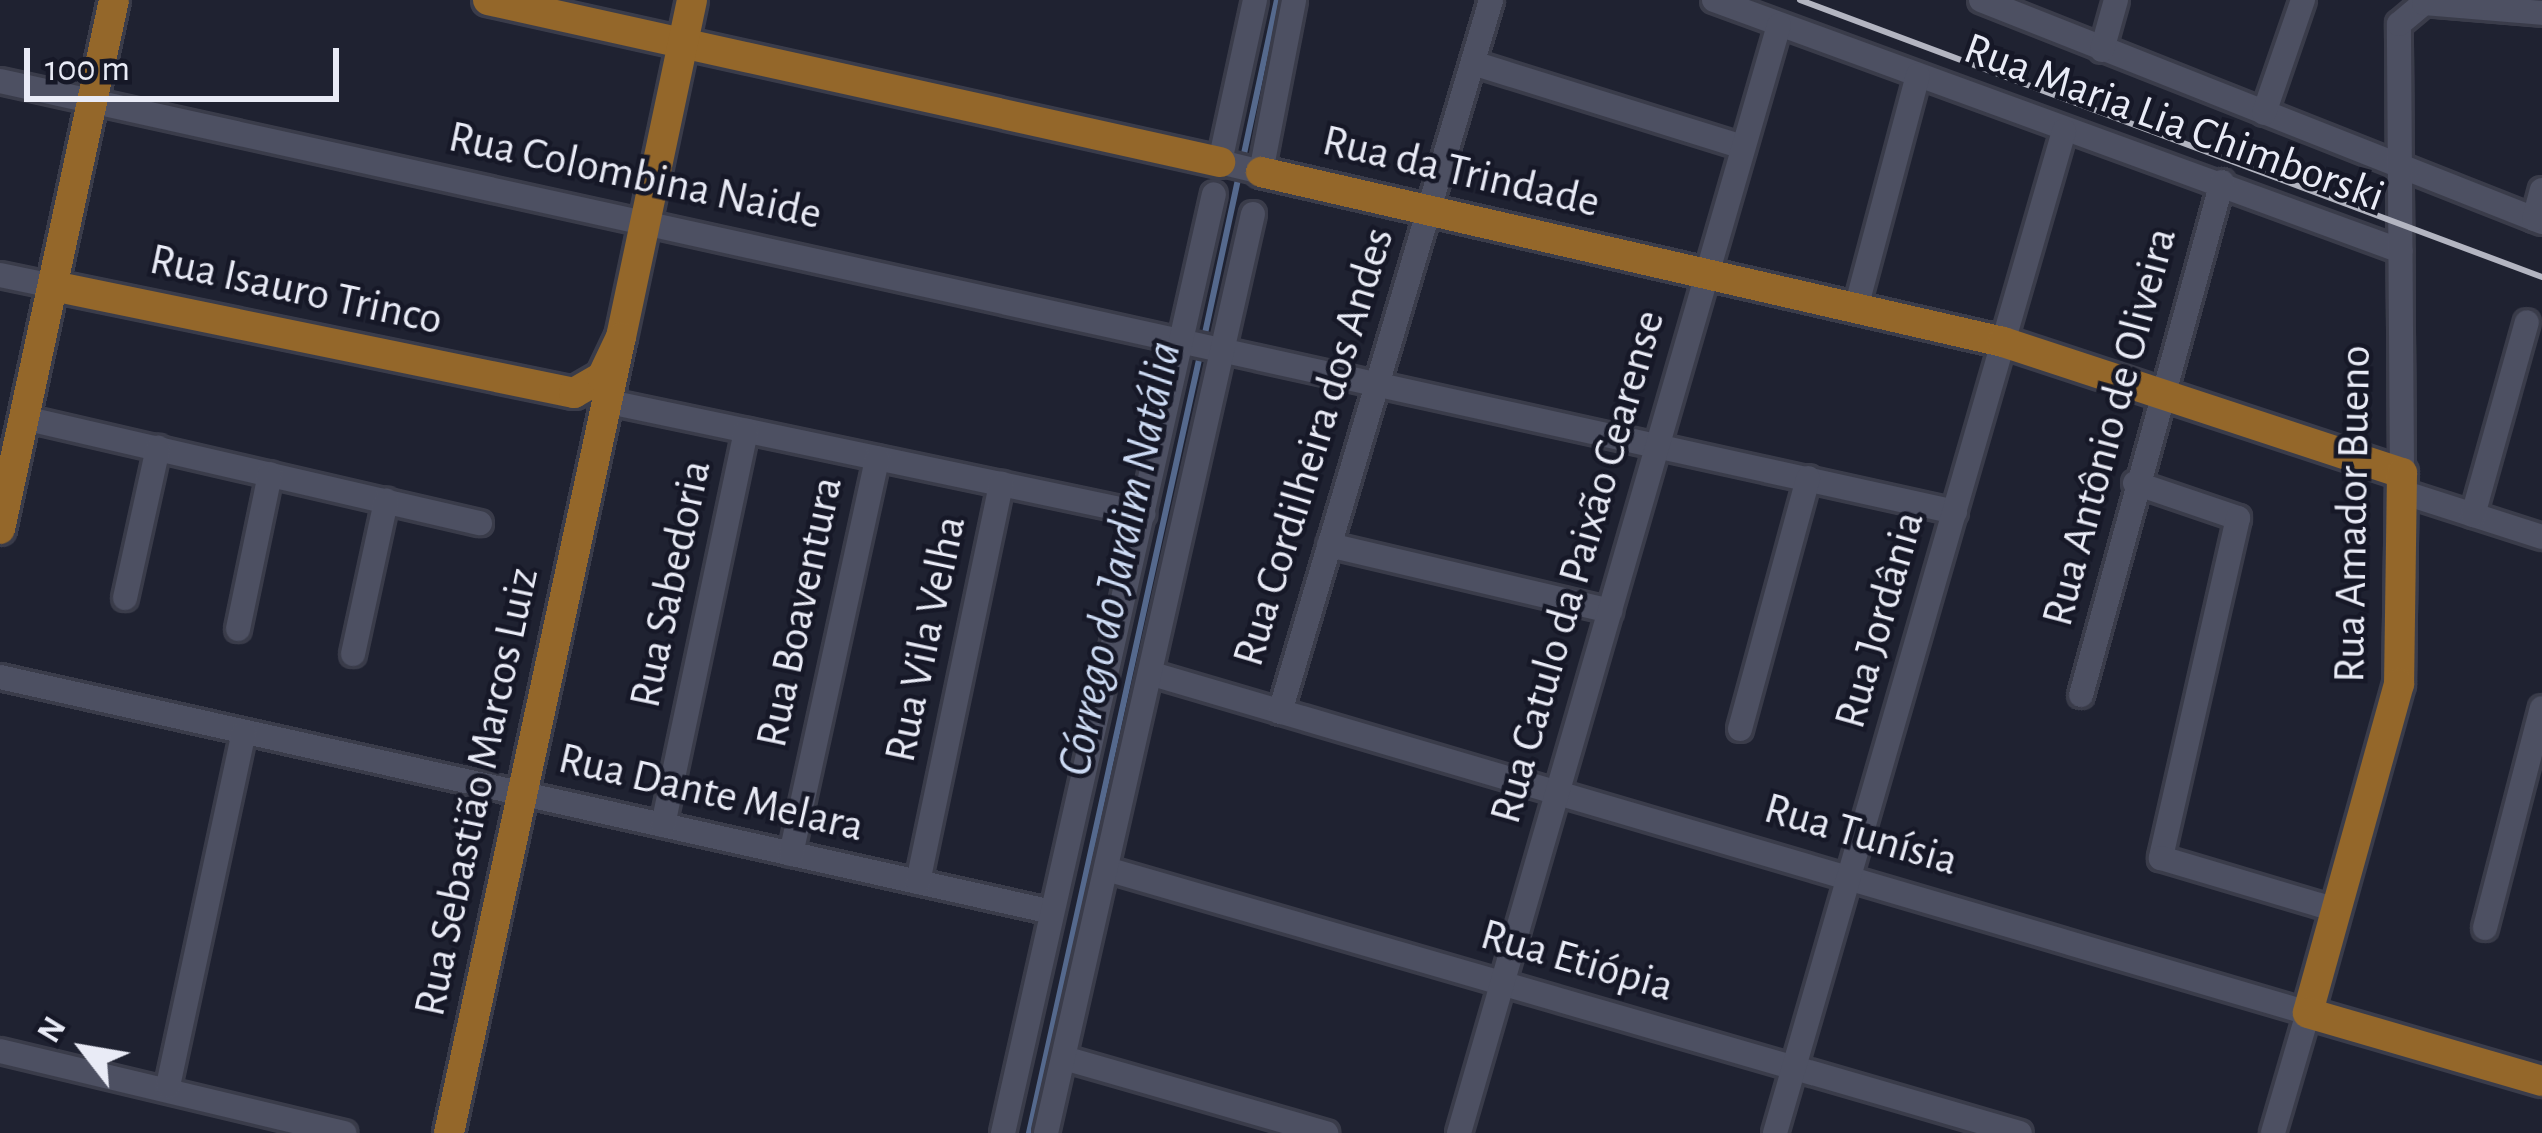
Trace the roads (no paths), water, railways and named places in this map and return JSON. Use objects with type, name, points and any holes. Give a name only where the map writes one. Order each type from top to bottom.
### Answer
[{"type":"main road","points":[[0,529],[114,0]]},
{"type":"main road","name":"Rua da Trindade","points":[[488,0],[1220,162]]},
{"type":"main road","name":"Rua Sebastião Marcos Luiz","points":[[448,1133],[593,470],[614,403],[621,337],[692,0]]},
{"type":"main road","name":"Rua da Trindade","points":[[1261,172],[2003,342],[2402,483]]},
{"type":"main road","name":"Rua Isauro Trinco","points":[[52,286],[574,394]]},
{"type":"main road","name":"Rua Sebastião Marcos Luiz","points":[[593,470],[591,420],[574,394],[602,377],[621,337]]},
{"type":"main road","name":"Rua Amador Bueno","points":[[2308,1013],[2399,684],[2402,483]]},
{"type":"main road","name":"Rua Tunísia","points":[[2308,1013],[2542,1082]]},
{"type":"street","points":[[1261,172],[1294,0]]},
{"type":"street","name":"Rua Cordilheira dos Andes","points":[[1280,712],[1491,0]]},
{"type":"street","name":"Rua Maria Lia Chimborski","points":[[1714,0],[2402,251]]},
{"type":"street","points":[[1981,0],[2538,221],[2542,190]]},
{"type":"street","points":[[2102,50],[2116,0]]},
{"type":"street","points":[[2264,113],[2303,0]]},
{"type":"street","points":[[1220,162],[1252,1]]},
{"type":"street","name":"Rua Amador Bueno","points":[[2402,483],[2405,13],[2424,3],[2542,13]]},
{"type":"street","name":"Rua Catulo da Paixão Cearense","points":[[1459,1133],[1779,25]]},
{"type":"street","points":[[1473,63],[1743,147]]},
{"type":"street","points":[[1856,308],[1918,75]]},
{"type":"street","name":"Rua Colombina Naide","points":[[0,81],[1221,345],[1954,512]]},
{"type":"street","name":"Rua Jordânia","points":[[1775,1133],[2064,130]]},
{"type":"street","name":"Rua da Trindade","points":[[1220,162],[1261,172]]},
{"type":"street","name":"Rua Antônio de Oliveira","points":[[2081,695],[2157,393],[2222,182]]},
{"type":"street","points":[[1003,1133],[1214,194]]},
{"type":"street","points":[[1046,1133],[1156,675],[1221,345],[1253,214]]},
{"type":"street","name":"Rua Isauro Trinco","points":[[0,275],[52,286]]},
{"type":"street","points":[[2474,515],[2527,322]]},
{"type":"street","points":[[614,403],[1144,514]]},
{"type":"street","points":[[24,418],[480,523]]},
{"type":"street","name":"Rua Sabedoria","points":[[663,825],[746,431]]},
{"type":"street","points":[[125,598],[158,448]]},
{"type":"street","name":"Rua Boaventura","points":[[791,854],[877,458]]},
{"type":"street","points":[[238,628],[270,474]]},
{"type":"street","points":[[1740,729],[1808,478]]},
{"type":"street","points":[[2135,483],[2238,518],[2161,859],[2337,910]]},
{"type":"street","name":"Rua da Trindade","points":[[2402,483],[2474,515],[2542,537]]},
{"type":"street","name":"Rua Vila Velha","points":[[918,882],[1001,484]]},
{"type":"street","points":[[352,654],[386,501]]},
{"type":"street","points":[[1329,545],[1610,611]]},
{"type":"street","name":"Rua Tunísia","points":[[1156,675],[2308,1013]]},
{"type":"street","name":"Rua Dante Melara","points":[[0,677],[1052,912]]},
{"type":"street","points":[[2485,928],[2542,708]]},
{"type":"street","points":[[168,1086],[244,732]]},
{"type":"street","name":"Rua Etiópia","points":[[1110,869],[2020,1133]]},
{"type":"street","name":"Rua Amador Bueno","points":[[2273,1133],[2308,1013]]},
{"type":"street","points":[[0,1051],[168,1086],[344,1133]]},
{"type":"street","points":[[1064,1058],[1326,1133]]},
{"type":"waterway","name":"Córrego do Jardim Natália","points":[[1242,163],[1277,0]]},
{"type":"waterway","name":"Córrego do Jardim Natália","points":[[1204,338],[1239,175]]},
{"type":"waterway","name":"Córrego do Jardim Natália","points":[[1029,1133],[1201,351]]},
{"type":"railway","points":[[1800,0],[2542,277]]}]
